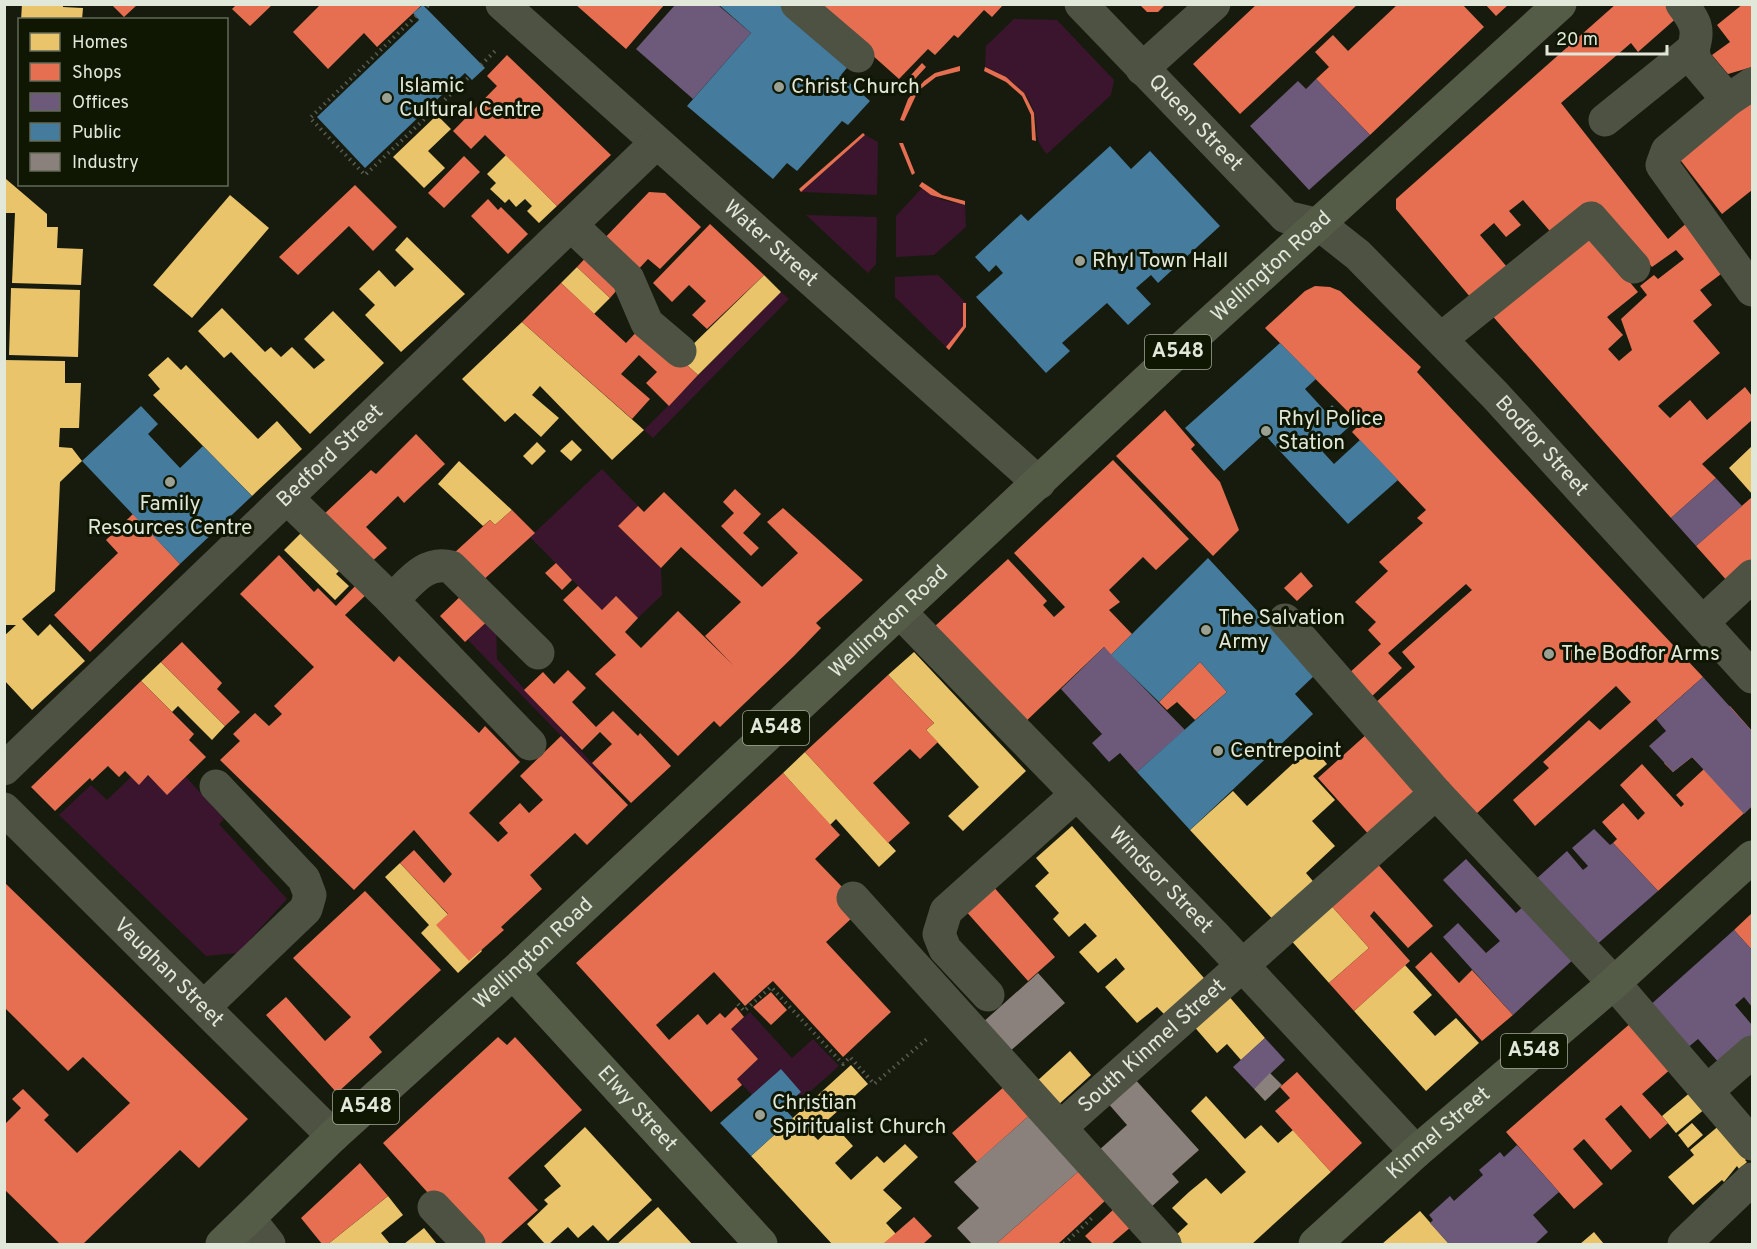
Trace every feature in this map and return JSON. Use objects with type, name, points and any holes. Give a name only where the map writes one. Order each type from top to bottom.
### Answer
[{"type":"main road","name":"Wellington Road","points":[[222,1245],[259,1232],[333,1136],[513,973],[1180,349],[1320,225],[1560,4]]},
{"type":"main road","name":"Kinmel Street","points":[[1315,1245],[1416,1152],[1614,983],[1752,857]]},
{"type":"main road","name":"Elwy Street","points":[[513,973],[761,1245]]},
{"type":"street","name":"Water Street","points":[[502,4],[1039,483]]},
{"type":"street","points":[[797,4],[858,56]]},
{"type":"street","name":"Queen Street","points":[[1082,4],[1286,217],[1320,225]]},
{"type":"street","points":[[1142,69],[1214,4]]},
{"type":"street","points":[[1682,4],[1694,19],[1698,33],[1693,48],[1695,61],[1740,92],[1667,151],[1662,165],[1752,290]]},
{"type":"street","points":[[1605,120],[1693,48]]},
{"type":"street","name":"Bedford Street","points":[[4,769],[656,143]]},
{"type":"street","points":[[1441,339],[1591,218],[1634,267]]},
{"type":"street","points":[[571,225],[628,279],[647,323],[680,351]]},
{"type":"street","name":"Bodfor Street","points":[[1320,225],[1358,255],[1441,339],[1752,677]]},
{"type":"street","points":[[287,498],[392,600],[530,744]]},
{"type":"street","points":[[392,600],[428,566],[439,564],[451,567],[538,653]]},
{"type":"street","points":[[1703,622],[1752,576]]},
{"type":"street","name":"Windsor Street","points":[[900,612],[1243,967],[1416,1152]]},
{"type":"street","points":[[1285,620],[1436,793],[1614,983],[1707,1091],[1749,1133]]},
{"type":"street","points":[[204,1007],[306,909],[310,895],[304,879],[216,786]]},
{"type":"street","name":"South Kinmel Street","points":[[1061,1127],[1436,793]]},
{"type":"street","points":[[988,995],[945,949],[939,934],[946,911],[1077,794]]},
{"type":"street","name":"Vaughan Street","points":[[4,809],[333,1136]]},
{"type":"street","name":"South Kinmel Street","points":[[853,898],[958,1011],[1165,1245]]},
{"type":"street","points":[[1707,1091],[1752,1052]]},
{"type":"street","points":[[1684,1245],[1752,1179]]},
{"type":"street","points":[[434,1207],[469,1245]]},
{"type":"path","points":[[416,16],[309,118],[365,175],[469,76]]},
{"type":"path","points":[[738,1004],[744,1011],[771,987],[843,1064],[850,1057],[874,1084],[958,1011]]},
{"type":"shaded area","points":[[1014,19],[1057,20],[1114,80],[1111,95],[1047,154],[1038,140],[1035,115],[1028,98],[1016,85],[985,67],[986,46]]},
{"type":"shaded area","points":[[865,135],[878,142],[877,195],[801,192]]},
{"type":"shaded area","points":[[922,188],[942,200],[965,205],[966,227],[934,255],[896,257],[896,216]]},
{"type":"shaded area","points":[[806,215],[877,217],[876,264],[868,273]]},
{"type":"shaded area","points":[[938,275],[966,303],[966,327],[949,350],[895,297],[895,277]]},
{"type":"shaded area","points":[[781,292],[789,299],[653,438],[644,430]]},
{"type":"shaded area","points":[[602,469],[638,506],[618,526],[661,568],[662,595],[638,618],[616,596],[602,610],[530,537]]},
{"type":"shaded area","points":[[493,616],[496,624],[497,659],[602,774],[600,776],[468,640]]},
{"type":"shaded area","points":[[148,775],[167,794],[186,777],[224,819],[219,824],[287,899],[238,953],[206,956],[59,815],[91,785],[107,800],[131,777],[139,784]]},
{"type":"shaded area","points":[[750,1012],[792,1058],[813,1039],[839,1066],[787,1112],[783,1107],[800,1092],[752,1095],[737,1079],[758,1059],[731,1029]]},
{"type":"building: Homes","points":[[22,4],[63,4],[63,7],[83,8],[82,18],[21,18]]},
{"type":"building: Homes","points":[[437,115],[451,129],[428,151],[445,168],[424,188],[393,157]]},
{"type":"building: Homes","points":[[506,155],[557,206],[539,223],[527,211],[532,206],[525,199],[516,207],[509,199],[505,203],[490,189],[496,183],[487,174]]},
{"type":"building: Homes","points":[[6,179],[47,214],[47,227],[58,227],[57,248],[83,249],[81,285],[12,283],[15,213],[5,213]]},
{"type":"building: Homes","points":[[230,195],[269,228],[192,318],[153,285]]},
{"type":"building: Homes","points":[[407,237],[465,294],[401,352],[365,315],[375,305],[359,289],[379,270],[395,287],[414,269],[395,250]]},
{"type":"building: Homes","points":[[577,267],[610,298],[594,314],[561,283]]},
{"type":"building: Homes","points":[[764,275],[781,292],[698,375],[679,358]]},
{"type":"building: Homes","points":[[11,288],[80,290],[78,357],[9,355]]},
{"type":"building: Homes","points":[[222,308],[265,352],[271,347],[281,357],[292,347],[314,369],[325,360],[304,339],[333,311],[384,363],[310,434],[231,352],[224,358],[198,331]]},
{"type":"building: Homes","points":[[522,322],[644,430],[612,460],[540,386],[532,395],[559,418],[541,437],[515,413],[505,422],[462,379]]},
{"type":"building: Homes","points":[[168,357],[181,370],[186,365],[258,439],[277,421],[302,449],[252,496],[153,395],[160,389],[148,375]]},
{"type":"building: Homes","points":[[4,360],[65,361],[65,383],[81,383],[79,428],[60,428],[59,447],[72,448],[82,461],[60,482],[55,591],[22,619],[38,636],[50,624],[85,661],[32,710],[4,680],[4,636],[16,625],[4,625]]},
{"type":"building: Homes","points":[[572,440],[582,450],[571,461],[560,451]]},
{"type":"building: Homes","points":[[537,442],[546,451],[532,465],[523,456]]},
{"type":"building: Homes","points":[[1752,446],[1752,494],[1729,468]]},
{"type":"building: Homes","points":[[459,461],[512,510],[495,525],[490,520],[483,526],[438,484]]},
{"type":"building: Homes","points":[[306,528],[344,566],[336,574],[349,586],[335,600],[284,550]]},
{"type":"building: Homes","points":[[914,652],[1026,771],[963,831],[948,816],[979,787],[926,730],[934,723],[888,675]]},
{"type":"building: Homes","points":[[161,662],[225,726],[212,740],[178,706],[172,712],[141,681]]},
{"type":"building: Homes","points":[[1312,746],[1327,764],[1313,776],[1335,800],[1312,821],[1335,846],[1306,873],[1318,887],[1278,925],[1190,830],[1233,791],[1247,806]]},
{"type":"building: Homes","points":[[805,752],[896,851],[879,867],[836,819],[830,825],[783,773]]},
{"type":"building: Homes","points":[[1072,826],[1210,985],[1169,1019],[1157,1007],[1137,1023],[1105,987],[1125,969],[1116,958],[1098,973],[1079,952],[1097,936],[1085,923],[1069,937],[1053,919],[1059,913],[1035,886],[1049,873],[1036,858]]},
{"type":"building: Homes","points":[[400,863],[482,951],[458,973],[421,933],[429,925],[385,877]]},
{"type":"building: Homes","points":[[1328,902],[1369,948],[1329,983],[1288,937]]},
{"type":"building: Homes","points":[[1405,965],[1432,995],[1413,1012],[1435,1036],[1456,1018],[1479,1043],[1426,1091],[1354,1011]]},
{"type":"building: Homes","points":[[1226,993],[1265,1038],[1241,1060],[1227,1044],[1217,1053],[1191,1023]]},
{"type":"building: Homes","points":[[1070,1051],[1091,1075],[1057,1106],[1036,1082]]},
{"type":"building: Homes","points":[[851,1065],[868,1084],[812,1134],[818,1140],[834,1125],[853,1146],[835,1163],[851,1180],[877,1156],[884,1163],[905,1144],[918,1157],[883,1190],[902,1208],[886,1223],[896,1234],[883,1244],[832,1244],[751,1156]]},
{"type":"building: Homes","points":[[1692,1091],[1706,1108],[1676,1133],[1662,1116]]},
{"type":"building: Homes","points":[[1206,1096],[1245,1139],[1261,1125],[1278,1143],[1293,1130],[1331,1172],[1252,1244],[1183,1244],[1175,1236],[1188,1224],[1172,1208],[1189,1192],[1206,1178],[1221,1194],[1246,1172],[1191,1111]]},
{"type":"building: Homes","points":[[1692,1123],[1703,1135],[1688,1148],[1678,1135]]},
{"type":"building: Homes","points":[[1721,1124],[1749,1156],[1745,1160],[1747,1162],[1739,1169],[1737,1166],[1724,1182],[1722,1180],[1693,1205],[1668,1177],[1694,1155],[1690,1150]]},
{"type":"building: Homes","points":[[585,1127],[652,1200],[608,1241],[593,1225],[578,1238],[568,1227],[549,1244],[545,1244],[527,1224],[548,1204],[544,1200],[561,1186],[544,1166]]},
{"type":"building: Homes","points":[[388,1196],[403,1215],[381,1233],[390,1244],[328,1244]]},
{"type":"building: Homes","points":[[658,1207],[692,1244],[617,1244]]},
{"type":"building: Homes","points":[[1420,1211],[1449,1244],[1382,1244],[1390,1237]]},
{"type":"building: Homes","points":[[424,1228],[437,1244],[404,1244]]},
{"type":"building: Homes","points":[[1594,1232],[1604,1244],[1580,1244]]},
{"type":"building: Shops","points":[[237,4],[273,4],[250,26],[232,9]]},
{"type":"building: Shops","points":[[321,4],[423,4],[377,47],[364,33],[328,69],[293,32]]},
{"type":"building: Shops","points":[[575,4],[665,4],[626,49]]},
{"type":"building: Shops","points":[[815,4],[1004,4],[992,17],[984,10],[958,38],[954,35],[935,55],[928,49],[899,79]]},
{"type":"building: Shops","points":[[1139,4],[1166,4],[1158,12],[1147,12]]},
{"type":"building: Shops","points":[[1257,4],[1358,4],[1240,114],[1193,64]]},
{"type":"building: Shops","points":[[1398,4],[1462,4],[1484,27],[1370,135],[1316,79],[1329,67],[1315,52],[1333,35],[1348,51]]},
{"type":"building: Shops","points":[[1485,4],[1509,4],[1496,16]]},
{"type":"building: Shops","points":[[1616,4],[1671,4],[1680,15],[1638,52],[1631,43],[1561,103],[1668,239],[1688,222],[1725,271],[1700,290],[1712,305],[1693,321],[1720,353],[1658,406],[1670,418],[1690,400],[1707,420],[1745,387],[1752,396],[1752,420],[1702,464],[1716,478],[1671,518],[1489,312],[1588,232],[1638,292],[1607,317],[1623,335],[1608,349],[1619,361],[1632,350],[1621,319],[1647,295],[1640,286],[1654,275],[1658,279],[1684,259],[1676,250],[1652,267],[1596,202],[1555,237],[1523,200],[1509,211],[1521,225],[1506,237],[1494,223],[1480,235],[1507,267],[1471,298],[1396,209],[1396,199]]},
{"type":"building: Shops","points":[[1743,4],[1752,4],[1752,67],[1728,74],[1712,55],[1730,42],[1717,25]]},
{"type":"building: Shops","points":[[112,5],[137,5],[124,17]]},
{"type":"building: Shops","points":[[507,55],[611,155],[557,206],[485,135],[471,149],[453,131],[497,86],[487,76]]},
{"type":"building: Shops","points":[[922,63],[926,67],[915,79],[911,75]]},
{"type":"building: Shops","points":[[960,66],[960,71],[936,77],[918,91],[904,121],[900,120],[908,99],[924,81],[935,73]]},
{"type":"building: Shops","points":[[985,67],[1006,77],[1024,93],[1034,113],[1036,141],[1032,140],[1031,115],[1022,96],[1006,82],[984,71]]},
{"type":"building: Shops","points":[[1752,100],[1752,190],[1722,214],[1678,157]]},
{"type":"building: Shops","points":[[863,133],[865,135],[801,192],[799,189]]},
{"type":"building: Shops","points":[[899,143],[903,143],[915,173],[912,175]]},
{"type":"building: Shops","points":[[464,156],[480,172],[444,208],[428,193]]},
{"type":"building: Shops","points":[[922,182],[942,195],[965,201],[965,205],[931,195],[919,186]]},
{"type":"building: Shops","points":[[355,185],[397,227],[373,251],[349,226],[298,275],[279,257]]},
{"type":"building: Shops","points":[[649,192],[665,193],[701,227],[660,269],[648,259],[633,275],[599,244]]},
{"type":"building: Shops","points":[[488,199],[498,210],[501,207],[528,234],[508,254],[471,216]]},
{"type":"building: Shops","points":[[710,224],[764,275],[707,329],[692,315],[706,301],[689,285],[672,302],[653,283]]},
{"type":"building: Shops","points":[[592,251],[624,282],[610,298],[577,267]]},
{"type":"building: Shops","points":[[561,283],[626,343],[643,325],[698,375],[669,406],[646,383],[657,372],[639,355],[621,374],[650,399],[632,419],[522,322]]},
{"type":"building: Shops","points":[[1315,286],[1330,287],[1340,291],[1421,367],[1417,372],[1703,677],[1535,826],[1513,800],[1549,768],[1543,762],[1589,720],[1600,730],[1631,702],[1616,686],[1475,815],[1374,704],[1415,667],[1402,652],[1472,590],[1466,584],[1388,653],[1402,668],[1369,699],[1347,675],[1381,644],[1368,630],[1376,622],[1355,602],[1388,571],[1379,562],[1423,523],[1417,518],[1426,510],[1352,432],[1360,424],[1265,328],[1305,291]]},
{"type":"building: Shops","points":[[963,303],[966,303],[966,327],[949,350],[946,347],[963,326]]},
{"type":"building: Shops","points":[[1165,410],[1195,445],[1191,449],[1220,482],[1239,530],[1213,556],[1116,456]]},
{"type":"building: Shops","points":[[416,434],[445,464],[404,503],[398,496],[366,527],[387,548],[369,564],[322,516],[371,470],[376,474]]},
{"type":"building: Shops","points":[[1113,460],[1189,539],[1156,570],[1143,557],[1109,590],[1120,602],[1109,610],[1132,634],[1111,655],[1104,647],[1022,725],[934,627],[1008,559],[1047,601],[1043,605],[1054,617],[1065,607],[1014,553]]},
{"type":"building: Shops","points":[[735,489],[761,514],[743,533],[759,548],[751,556],[721,526],[734,513],[723,502]]},
{"type":"building: Shops","points":[[664,492],[762,587],[798,553],[767,522],[783,508],[863,580],[816,623],[821,628],[720,727],[714,721],[678,756],[595,674],[616,655],[563,600],[578,586],[602,610],[616,596],[638,618],[625,632],[641,648],[678,611],[733,665],[705,636],[741,602],[681,547],[661,568],[618,526],[638,506],[644,512]]},
{"type":"building: Shops","points":[[1752,497],[1752,562],[1729,583],[1696,546]]},
{"type":"building: Shops","points":[[512,510],[535,533],[481,582],[453,554],[490,520],[495,525]]},
{"type":"building: Shops","points":[[133,514],[180,564],[90,652],[54,615],[118,553],[106,540]]},
{"type":"building: Shops","points":[[279,555],[314,592],[318,588],[336,606],[359,582],[369,592],[345,615],[394,662],[399,656],[479,733],[485,726],[520,762],[469,813],[498,842],[508,833],[499,823],[520,803],[529,813],[543,800],[520,776],[561,736],[628,805],[587,845],[575,833],[530,875],[542,889],[501,927],[504,930],[469,961],[436,925],[448,914],[400,863],[414,850],[444,883],[452,874],[414,830],[354,890],[220,760],[240,741],[233,734],[255,713],[269,726],[282,714],[274,706],[314,667],[240,594]]},
{"type":"building: Shops","points":[[556,563],[572,580],[562,590],[545,573]]},
{"type":"building: Shops","points":[[1301,572],[1313,586],[1297,601],[1284,588]]},
{"type":"building: Shops","points":[[467,590],[493,616],[465,642],[440,616]]},
{"type":"building: Shops","points":[[182,642],[222,683],[217,689],[240,712],[225,726],[161,662]]},
{"type":"building: Shops","name":"The Salvation Army","points":[[1200,662],[1227,692],[1195,720],[1177,702],[1167,710],[1159,702]]},
{"type":"building: Shops","points":[[568,670],[586,688],[572,702],[596,727],[613,711],[638,736],[640,733],[671,766],[631,803],[592,763],[612,744],[600,732],[582,750],[524,690],[543,672],[554,684]]},
{"type":"building: Shops","points":[[888,675],[934,723],[926,730],[938,742],[920,759],[910,749],[873,783],[910,823],[888,843],[805,752]]},
{"type":"building: Shops","points":[[141,681],[194,734],[189,740],[206,757],[167,795],[148,775],[139,785],[125,771],[119,777],[108,766],[92,781],[90,778],[55,811],[31,787]]},
{"type":"building: Shops","points":[[1730,706],[1752,731],[1752,806],[1658,891],[1613,843],[1617,839],[1602,822],[1623,803],[1638,820],[1645,813],[1620,785],[1642,764],[1681,807],[1684,804],[1676,795],[1704,769],[1692,757],[1673,772],[1664,763]]},
{"type":"building: Shops","points":[[1368,733],[1421,793],[1371,837],[1318,778]]},
{"type":"building: Shops","points":[[783,773],[840,835],[815,859],[846,891],[837,900],[853,917],[826,942],[891,1012],[843,1057],[773,981],[745,1006],[714,972],[656,1025],[669,1040],[698,1014],[707,1025],[720,1013],[725,1018],[736,1007],[744,1017],[731,1029],[758,1059],[737,1079],[742,1085],[711,1112],[576,963]]},
{"type":"building: Shops","points":[[1374,860],[1433,926],[1408,948],[1374,911],[1370,916],[1410,961],[1354,1011],[1329,983],[1369,948],[1328,902]]},
{"type":"building: Shops","points":[[4,882],[248,1119],[199,1168],[180,1150],[83,1244],[60,1244],[4,1189],[4,1125],[21,1108],[12,1099],[23,1089],[49,1115],[44,1120],[77,1153],[130,1103],[83,1057],[68,1071],[4,1007]]},
{"type":"building: Shops","points":[[992,885],[1055,957],[1028,981],[964,909]]},
{"type":"building: Shops","points":[[365,891],[441,970],[369,1037],[382,1052],[337,1093],[266,1015],[286,997],[325,1041],[351,1017],[293,958]]},
{"type":"building: Shops","points":[[1752,913],[1752,950],[1734,930]]},
{"type":"building: Shops","points":[[1431,952],[1459,983],[1472,970],[1513,1015],[1482,1041],[1415,967]]},
{"type":"building: Shops","points":[[771,992],[787,1010],[771,1025],[753,1007]]},
{"type":"building: Shops","points":[[1632,1022],[1672,1068],[1642,1094],[1668,1123],[1650,1139],[1621,1105],[1605,1119],[1632,1151],[1611,1170],[1584,1139],[1573,1149],[1603,1184],[1574,1209],[1506,1132]]},
{"type":"building: Shops","points":[[498,1037],[507,1045],[515,1037],[582,1110],[508,1178],[538,1210],[500,1244],[474,1244],[383,1143]]},
{"type":"building: Shops","points":[[1297,1072],[1362,1143],[1331,1172],[1275,1111],[1290,1098],[1280,1087]]},
{"type":"building: Shops","points":[[1006,1085],[1031,1114],[977,1162],[952,1133]]},
{"type":"building: Shops","points":[[360,1163],[388,1196],[328,1244],[322,1244],[301,1218]]},
{"type":"building: Shops","points":[[1080,1170],[1107,1199],[1058,1244],[996,1244]]},
{"type":"building: Shops","points":[[1115,1208],[1132,1226],[1111,1244],[1093,1244],[1085,1236]]},
{"type":"building: Shops","points":[[914,1217],[932,1236],[923,1244],[883,1244]]},
{"type":"building: Offices","points":[[675,5],[718,5],[751,33],[693,99],[636,49]]},
{"type":"building: Offices","points":[[1316,79],[1370,135],[1309,190],[1250,126],[1298,81],[1306,89]]},
{"type":"building: Offices","points":[[1716,478],[1742,506],[1696,546],[1671,518]]},
{"type":"building: Offices","points":[[1104,647],[1185,730],[1137,772],[1120,753],[1109,762],[1092,743],[1102,734],[1061,689]]},
{"type":"building: Offices","points":[[1703,677],[1752,731],[1752,806],[1744,814],[1692,757],[1673,772],[1649,746],[1666,731],[1656,719]]},
{"type":"building: Offices","points":[[1594,829],[1610,845],[1613,843],[1658,891],[1594,947],[1534,881],[1567,851],[1583,870],[1588,866],[1572,848]]},
{"type":"building: Offices","points":[[1466,859],[1516,913],[1526,904],[1576,957],[1513,1015],[1443,937],[1458,923],[1486,953],[1500,941],[1443,880]]},
{"type":"building: Offices","points":[[1734,930],[1752,950],[1752,1007],[1744,997],[1735,1005],[1752,1025],[1752,1036],[1720,1064],[1698,1039],[1686,1049],[1648,1007]]},
{"type":"building: Offices","points":[[1265,1038],[1285,1060],[1254,1089],[1233,1067]]},
{"type":"building: Offices","points":[[1517,1145],[1559,1192],[1533,1215],[1548,1232],[1535,1244],[1449,1244],[1430,1223],[1433,1220],[1429,1215],[1450,1196],[1454,1201],[1483,1175],[1479,1170],[1500,1152],[1504,1157]]},
{"type":"building: Public","name":"Christ Church","points":[[718,4],[786,4],[851,63],[841,75],[870,101],[848,125],[842,121],[797,171],[787,163],[773,179],[687,106],[751,33]]},
{"type":"building: Public","name":"Islamic Cultural Centre","points":[[423,5],[485,68],[472,80],[465,73],[365,168],[317,117],[419,20],[413,13]]},
{"type":"building: Public","name":"Rhyl Town Hall","points":[[1110,146],[1131,169],[1150,151],[1220,226],[1158,283],[1151,275],[1136,288],[1151,304],[1128,325],[1107,303],[1062,343],[1070,351],[1046,373],[976,297],[1003,273],[996,265],[989,272],[975,257],[1021,214],[1028,221]]},
{"type":"building: Public","name":"Rhyl Police Station","points":[[1280,343],[1316,379],[1305,389],[1326,412],[1332,405],[1350,426],[1322,451],[1334,464],[1360,440],[1398,480],[1348,524],[1264,434],[1224,471],[1185,428]]},
{"type":"building: Public","name":"Family Resources Centre","points":[[141,406],[158,424],[148,434],[180,468],[203,446],[252,496],[180,564],[82,461]]},
{"type":"building: Public","points":[[1208,558],[1316,674],[1295,694],[1313,714],[1190,830],[1137,772],[1227,692],[1200,662],[1159,702],[1111,655]]},
{"type":"building: Public","name":"Christian Spiritualist Church","points":[[781,1069],[801,1092],[783,1107],[793,1118],[751,1156],[720,1123]]},
{"type":"building: Industry","points":[[1038,973],[1065,1003],[1008,1053],[982,1023]]},
{"type":"building: Industry","points":[[1270,1073],[1282,1085],[1265,1101],[1254,1089]]},
{"type":"building: Industry","points":[[1133,1077],[1199,1150],[1172,1174],[1179,1182],[1150,1208],[1098,1151],[1127,1125],[1106,1101]]},
{"type":"building: Industry","points":[[1031,1114],[1080,1170],[996,1244],[972,1244],[957,1228],[979,1208],[954,1182]]},
{"type":"place","name":"Christ Church","points":[[779,87]]},
{"type":"place","name":"Islamic Cultural Centre","points":[[387,98]]},
{"type":"place","name":"Rhyl Town Hall","points":[[1080,261]]},
{"type":"place","name":"Rhyl Police Station","points":[[1266,431]]},
{"type":"place","name":"Family Resources Centre","points":[[170,482]]},
{"type":"place","name":"The Salvation Army","points":[[1206,630]]},
{"type":"place","name":"The Bodfor Arms","points":[[1549,654]]},
{"type":"place","name":"Centrepoint","points":[[1218,751]]},
{"type":"place","name":"Christian Spiritualist Church","points":[[760,1115]]}]
